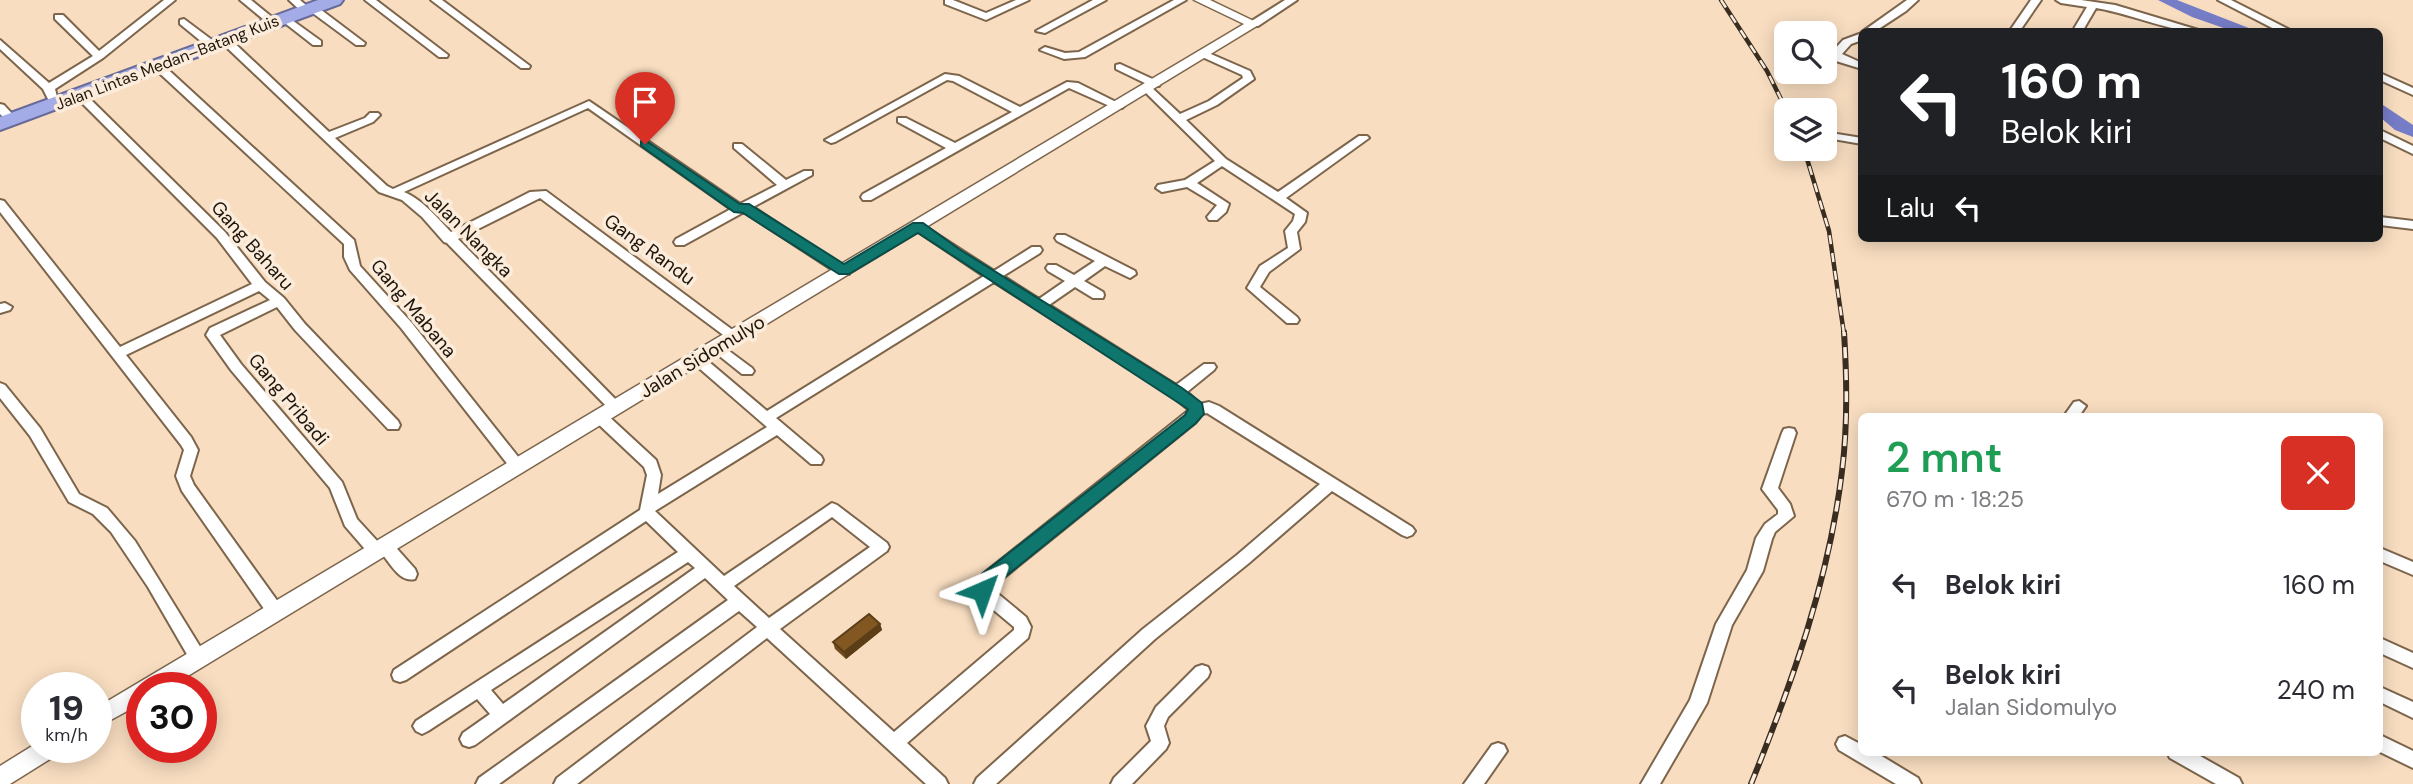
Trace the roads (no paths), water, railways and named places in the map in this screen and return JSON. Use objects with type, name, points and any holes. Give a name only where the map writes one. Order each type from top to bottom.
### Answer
[{"type":"highway","name":"Jalan Lintas Medan–Batang Kuis","points":[[31,106],[80,95],[279,20],[304,6],[334,0]]},
{"type":"street","points":[[246,0],[317,43]]},
{"type":"street","points":[[370,0],[443,55]]},
{"type":"street","points":[[436,0],[526,66]]},
{"type":"street","points":[[949,2],[986,17],[1024,0]]},
{"type":"street","points":[[1041,31],[1101,0]]},
{"type":"street","points":[[1045,50],[1064,56],[1081,55],[1181,0]]},
{"type":"street","points":[[1200,0],[1254,24],[1292,0]]},
{"type":"street","points":[[1872,28],[1904,10],[1913,0]]},
{"type":"street","points":[[2017,28],[2036,0]]},
{"type":"street","points":[[2061,0],[2093,5],[2174,27]]},
{"type":"street","points":[[2223,0],[2281,28]]},
{"type":"street","points":[[0,43],[31,106],[167,1]]},
{"type":"street","points":[[2079,28],[2093,5]]},
{"type":"street","points":[[304,6],[360,43]]},
{"type":"street","points":[[59,18],[99,56]]},
{"type":"street","name":"Jalan Nangka","points":[[184,22],[219,43],[328,137],[383,189],[411,201],[616,407]]},
{"type":"street","name":"Jalan Sidomulyo","points":[[175,672],[1254,24]]},
{"type":"street","points":[[1858,38],[1847,42],[1836,54],[1858,65]]},
{"type":"street","points":[[1179,119],[1232,92],[1249,77],[1204,54]]},
{"type":"street","name":"Gang Mabana","points":[[158,66],[350,243],[350,257],[354,267],[407,325],[519,467]]},
{"type":"street","points":[[1120,67],[1151,86],[1179,119],[1222,161],[1301,213],[1299,222],[1291,231],[1294,249],[1262,269],[1253,288],[1292,320]]},
{"type":"street","points":[[831,140],[945,77],[954,78],[1019,111]]},
{"type":"street","points":[[2383,77],[2413,92]]},
{"type":"street","points":[[867,197],[1070,84],[1118,106]]},
{"type":"street","name":"Gang Baharu","points":[[80,95],[221,235],[260,285],[279,301],[300,327],[393,425]]},
{"type":"street","points":[[393,193],[589,104],[741,208],[844,271]]},
{"type":"street","points":[[328,137],[369,120],[374,115]]},
{"type":"street","points":[[902,120],[955,148]]},
{"type":"street","points":[[2383,135],[2413,151]]},
{"type":"street","points":[[1837,137],[1858,140]]},
{"type":"street","points":[[1279,197],[1363,138]]},
{"type":"street","points":[[738,146],[786,186]]},
{"type":"street","points":[[1162,188],[1189,183],[1222,161]]},
{"type":"street","points":[[680,242],[808,173]]},
{"type":"street","points":[[1189,183],[1223,204],[1222,209],[1213,217]]},
{"type":"street","name":"Gang Randu","points":[[448,239],[534,195],[542,194],[734,337]]},
{"type":"street","points":[[0,204],[119,353],[191,450],[183,476],[187,487],[275,611]]},
{"type":"street","points":[[2383,221],[2413,225]]},
{"type":"street","points":[[918,226],[993,277],[1177,392],[1197,410]]},
{"type":"street","points":[[1061,238],[1130,274]]},
{"type":"street","points":[[400,675],[648,510],[772,423],[1036,250]]},
{"type":"street","points":[[1041,305],[1105,260]]},
{"type":"street","points":[[1052,268],[1098,295]]},
{"type":"street","points":[[119,353],[260,285]]},
{"type":"street","name":"Gang Pribadi","points":[[279,301],[215,331],[214,335],[236,367],[337,486],[350,522],[380,548]]},
{"type":"street","points":[[717,347],[747,371]]},
{"type":"street","points":[[697,359],[816,460]]},
{"type":"street","points":[[1177,392],[1209,368]]},
{"type":"street","points":[[0,388],[35,432],[78,503],[101,511],[145,569],[198,658]]},
{"type":"street","points":[[894,743],[1022,633],[1024,629],[1020,622],[982,591],[989,579],[1191,419],[1197,410],[1209,407],[1406,531]]},
{"type":"street","points":[[600,417],[651,464],[654,475],[648,510]]},
{"type":"street","points":[[1650,784],[1698,703],[1724,624],[1755,571],[1764,538],[1770,528],[1786,516],[1785,508],[1770,489],[1789,433]]},
{"type":"street","points":[[983,784],[1130,651],[1244,559],[1330,484]]},
{"type":"street","points":[[563,784],[768,628],[881,547],[832,509],[723,585]]},
{"type":"street","points":[[648,510],[688,554],[937,784]]},
{"type":"street","points":[[380,548],[409,574]]},
{"type":"street","points":[[422,726],[555,639],[587,622],[688,554]]},
{"type":"street","points":[[2383,555],[2413,569]]},
{"type":"street","points":[[469,739],[705,569]]},
{"type":"street","points":[[485,784],[740,601]]},
{"type":"street","points":[[2383,646],[2413,661]]},
{"type":"street","points":[[1120,784],[1160,743],[1155,726],[1162,712],[1202,672]]},
{"type":"street","points":[[478,688],[501,714]]},
{"type":"street","points":[[2383,695],[2413,710]]},
{"type":"street","points":[[1845,744],[1858,752]]},
{"type":"street","points":[[2383,745],[2413,760]]},
{"type":"street","points":[[1473,784],[1498,751]]},
{"type":"street","points":[[1865,756],[1912,784]]},
{"type":"street","points":[[2183,756],[2233,784]]},
{"type":"street","points":[[0,778],[24,763]]},
{"type":"waterway","points":[[2165,0],[2240,28]]},
{"type":"waterway","points":[[2383,111],[2413,132]]},
{"type":"railway","points":[[1721,0],[1767,71],[1780,98]]},
{"type":"railway","points":[[1808,161],[1829,231],[1844,334]]},
{"type":"railway","points":[[1751,784],[1807,631],[1828,552],[1836,512],[1845,436],[1844,332]]}]
